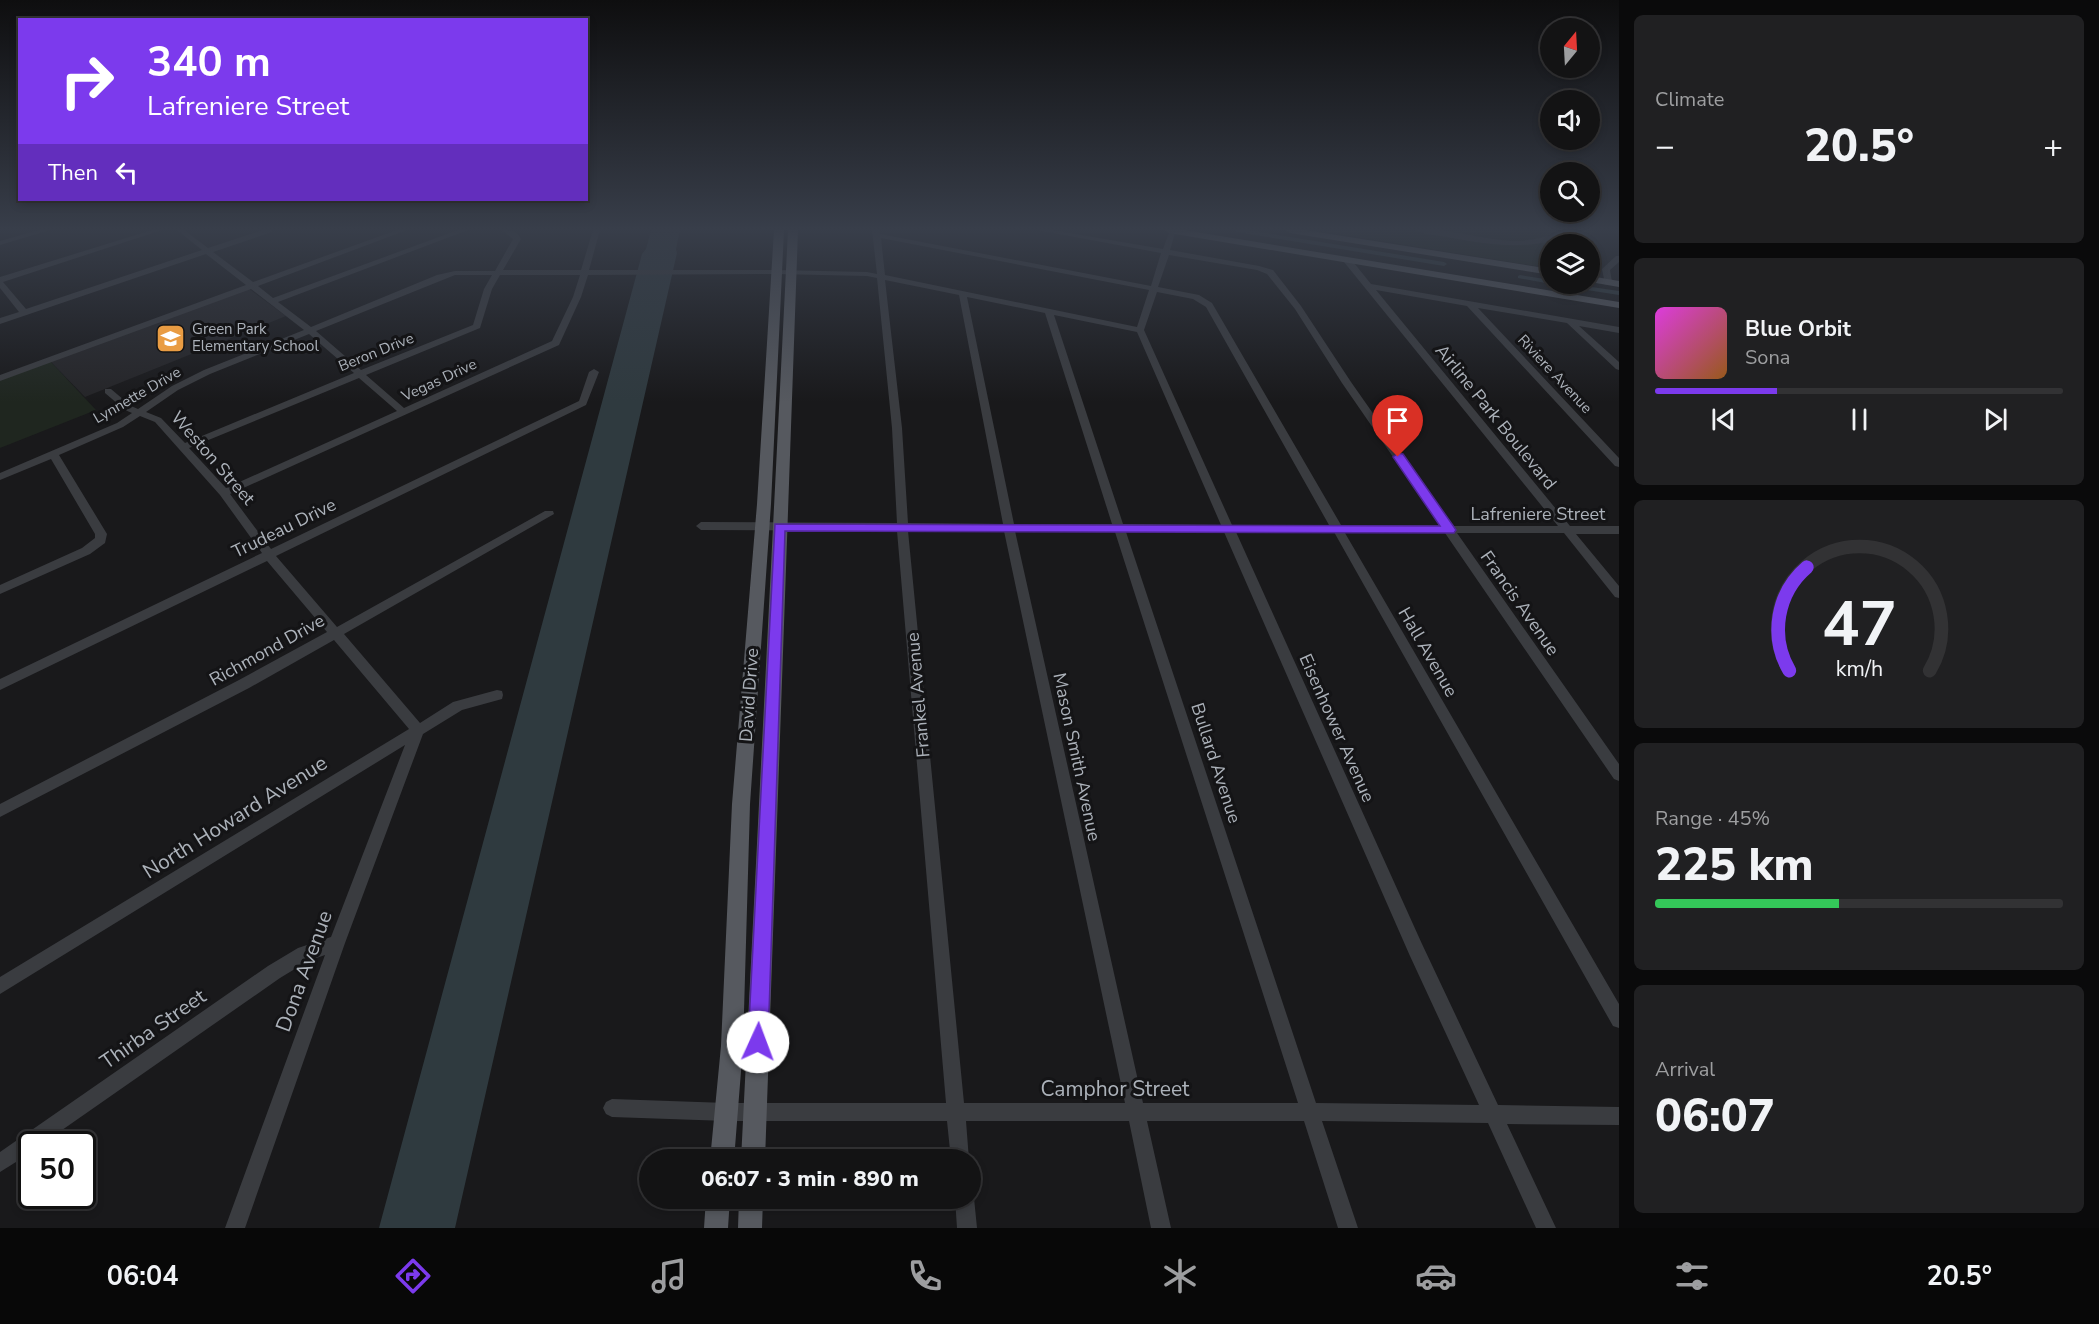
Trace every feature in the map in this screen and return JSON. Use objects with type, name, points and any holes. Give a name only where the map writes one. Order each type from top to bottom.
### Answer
[{"type":"main road","name":"David Drive","points":[[723,1149],[732,1046],[741,804],[762,527],[769,381],[782,287]]},
{"type":"main road","name":"David Drive","points":[[753,1149],[786,381],[784,287]]},
{"type":"main road","points":[[1509,287],[1619,305]]},
{"type":"main road","points":[[1523,287],[1531,291]]},
{"type":"main road","points":[[769,381],[786,381]]},
{"type":"main road","points":[[716,1228],[717,1209]]},
{"type":"main road","points":[[750,1228],[751,1209]]},
{"type":"street","points":[[5,287],[25,313]]},
{"type":"street","points":[[0,321],[99,287]]},
{"type":"street","points":[[0,378],[246,287]]},
{"type":"street","points":[[255,287],[311,331],[404,412]]},
{"type":"street","points":[[273,301],[310,287]]},
{"type":"street","name":"Lynnette Drive","points":[[0,477],[115,428],[175,388],[207,372],[415,287]]},
{"type":"street","name":"Beron Drive","points":[[183,447],[477,326],[489,287]]},
{"type":"street","name":"Vegas Drive","points":[[224,493],[556,343],[580,287]]},
{"type":"street","name":"Frankel Avenue","points":[[882,287],[897,428],[903,528],[959,1149]]},
{"type":"street","name":"Lynnette Drive","points":[[938,287],[1140,330]]},
{"type":"street","points":[[1140,330],[1154,289],[1146,287]]},
{"type":"street","name":"Francis Avenue","points":[[1282,287],[1619,775]]},
{"type":"street","name":"Airline Park Boulevard","points":[[1369,287],[1619,594]]},
{"type":"street","points":[[1375,287],[1619,330]]},
{"type":"street","name":"Hall Avenue","points":[[1154,289],[1196,297],[1207,302],[1619,1020]]},
{"type":"street","name":"Mason Smith Avenue","points":[[962,292],[1009,528],[1161,1228]]},
{"type":"street","name":"Riviere Avenue","points":[[1470,304],[1619,464]]},
{"type":"street","name":"Bullard Avenue","points":[[1048,310],[1308,1112],[1348,1228]]},
{"type":"street","points":[[1569,321],[1619,367]]},
{"type":"street","name":"Eisenhower Avenue","points":[[1140,330],[1416,950],[1546,1228]]},
{"type":"street","name":"Trudeau Drive","points":[[0,685],[583,403],[594,372]]},
{"type":"street","name":"Weston Street","points":[[108,391],[128,408],[158,420],[183,447],[224,493],[269,555],[418,730]]},
{"type":"street","points":[[0,590],[86,551],[100,540],[101,534],[53,454]]},
{"type":"street","name":"Richmond Drive","points":[[0,811],[244,684],[549,514]]},
{"type":"street","name":"Lafreniere Street","points":[[701,526],[1619,530]]},
{"type":"street","name":"North Howard Avenue","points":[[0,986],[458,706],[497,695]]},
{"type":"street","name":"Dona Avenue","points":[[235,1228],[337,943],[418,730]]},
{"type":"street","name":"Thirba Street","points":[[0,1163],[273,972],[304,954],[337,943]]},
{"type":"street","name":"Camphor Street","points":[[612,1108],[726,1112],[1136,1111],[1619,1116]]},
{"type":"street","points":[[965,1209],[967,1228]]},
{"type":"shaded area","points":[[633,287],[669,287],[455,1228],[379,1228]]},
{"type":"shaded area","name":"Green Park Elementary School","points":[[248,288],[286,316],[85,397],[49,360]]},
{"type":"shaded area","points":[[49,360],[96,410],[0,448],[0,379]]},
{"type":"waterway","points":[[1600,290],[1619,293]]},
{"type":"place","name":"Green Park Elementary School","points":[[171,338]]},
{"type":"route","points":[[758,1042],[779,527],[1450,530],[1398,457]]}]
